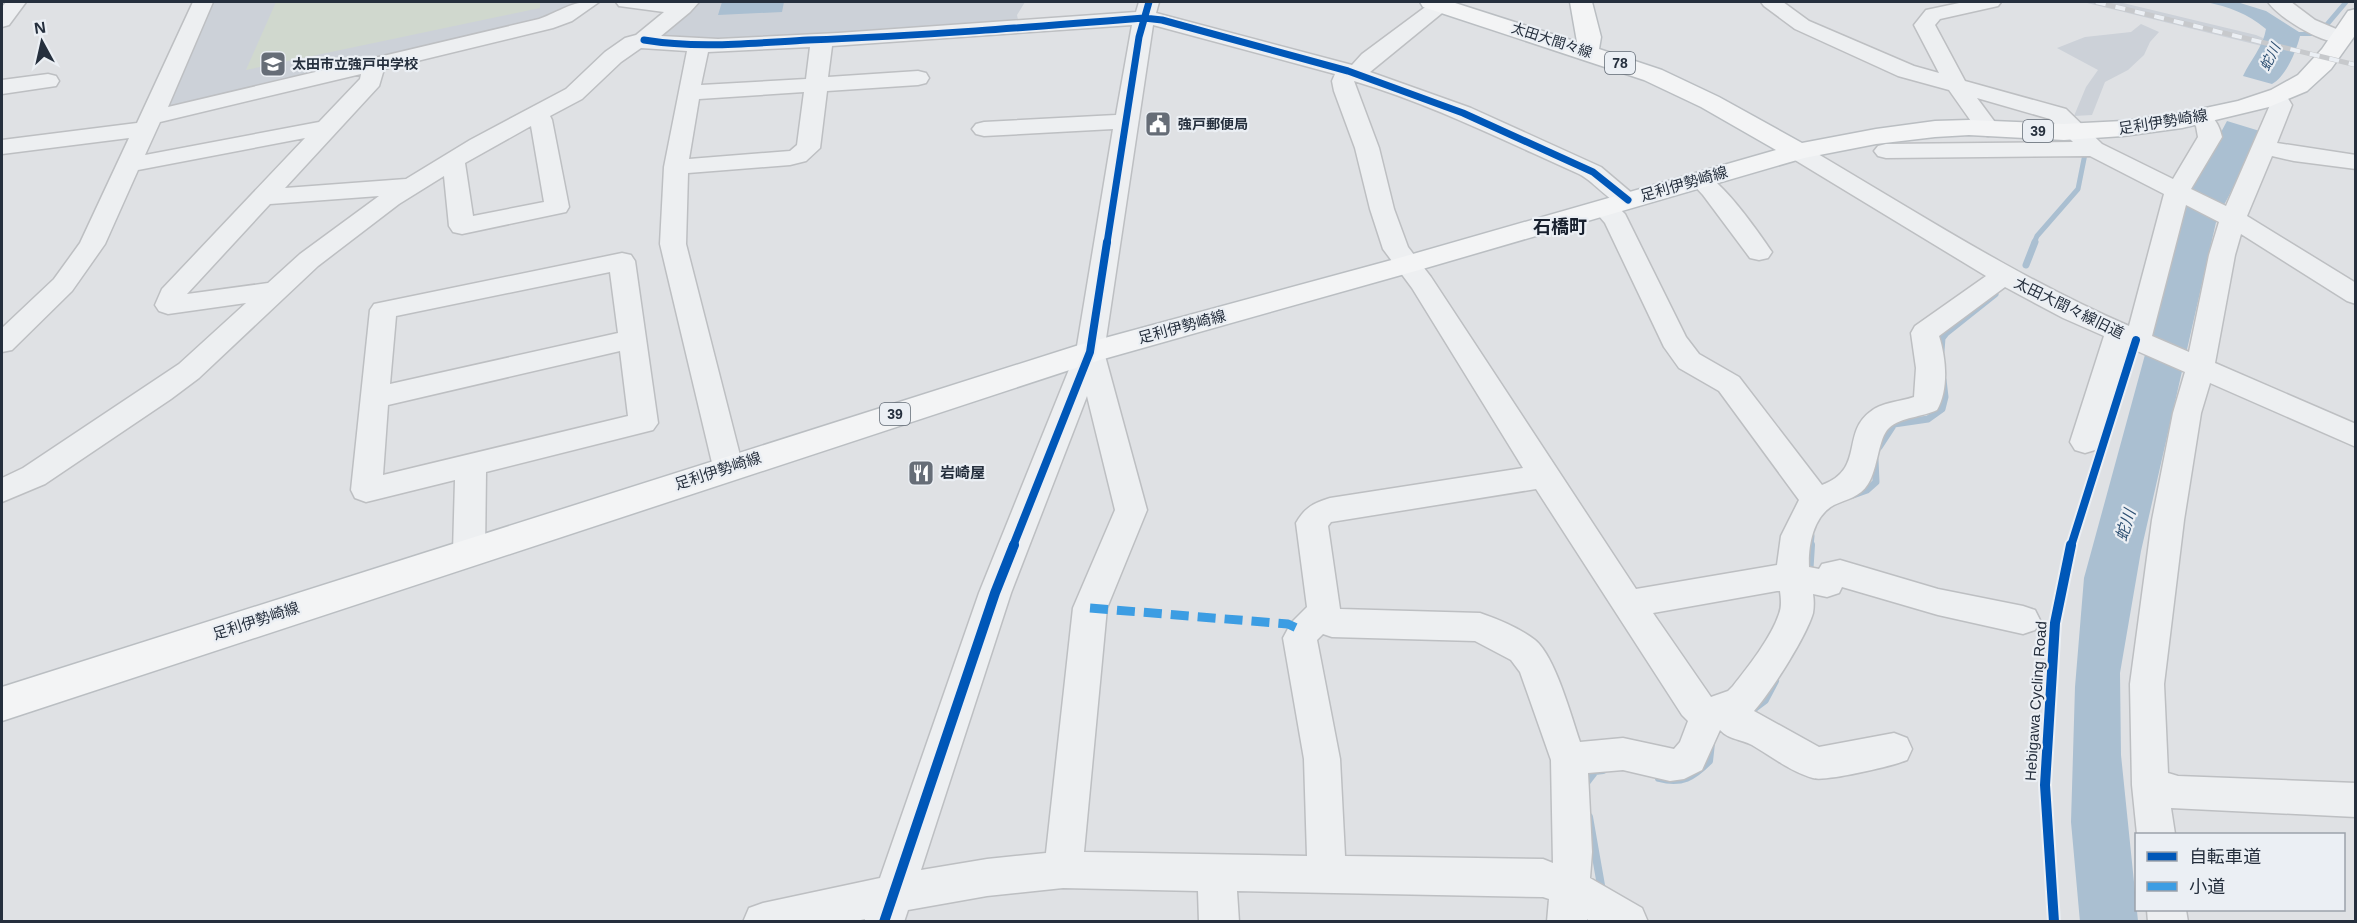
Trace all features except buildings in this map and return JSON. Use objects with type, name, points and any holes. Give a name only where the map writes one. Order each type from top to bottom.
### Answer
[{"type":"main road","points":[[1581,2],[1589,37],[1587,51]]},
{"type":"main road","name":"太田大間々線","points":[[1435,3],[1587,51],[1679,87],[1798,152]]},
{"type":"main road","name":"足利伊勢崎線","points":[[2,704],[1090,352],[1409,264],[1798,152],[1893,133],[1937,129],[2075,132],[2122,130],[2198,117],[2276,97],[2309,78],[2341,38],[2355,16]]},
{"type":"street","points":[[2,21],[16,2]]},
{"type":"street","points":[[2,343],[63,285],[92,244],[203,2]]},
{"type":"street","points":[[2,147],[147,123],[546,24],[589,2]]},
{"type":"street","points":[[626,2],[686,4]]},
{"type":"street","points":[[1771,2],[1802,25],[1906,71],[2067,118],[2075,132],[2094,149],[2230,217],[2355,295]]},
{"type":"street","points":[[1988,129],[1957,86],[1924,25],[1933,14],[1991,2]]},
{"type":"street","points":[[2278,2],[2308,24],[2341,38]]},
{"type":"street","points":[[1435,3],[1343,81],[1367,148],[1395,249],[1409,264],[1544,476],[1694,704],[1722,717],[1747,724],[1815,763],[1829,763],[1843,758],[1894,749]]},
{"type":"street","points":[[2,490],[34,476],[189,371],[309,260],[390,199],[451,162],[574,94],[613,57],[633,43],[644,40],[686,4]]},
{"type":"street","points":[[644,40],[656,43],[699,44],[822,40],[1146,10],[1182,24],[1352,72],[1463,113],[1593,172],[1616,204],[1616,219],[1674,340],[1689,361],[1729,384],[1815,499]]},
{"type":"street","points":[[888,908],[994,592],[1090,352],[1126,121],[1146,10]]},
{"type":"street","points":[[676,167],[798,156],[808,148],[822,40]]},
{"type":"street","points":[[699,44],[680,134],[672,213],[673,244],[728,468]]},
{"type":"street","points":[[274,291],[168,305],[171,295],[371,81],[374,66]]},
{"type":"street","points":[[688,93],[918,78]]},
{"type":"street","points":[[2,87],[48,81]]},
{"type":"street","points":[[2156,833],[2164,789],[2147,684],[2168,520],[2187,412],[2230,217],[2265,147],[2281,105],[2276,97]]},
{"type":"street","points":[[451,162],[455,166],[462,226],[557,207],[541,120],[537,116]]},
{"type":"street","points":[[2085,442],[2145,315],[2181,193],[2210,137],[2207,123],[2198,117]]},
{"type":"street","points":[[984,129],[1126,121]]},
{"type":"street","points":[[128,165],[316,129],[325,130]]},
{"type":"street","points":[[2265,147],[2294,154],[2355,162]]},
{"type":"street","points":[[1886,151],[2094,149]]},
{"type":"street","name":"太田大間々線旧道","points":[[1798,152],[2004,275],[2073,312],[2355,436]]},
{"type":"street","points":[[1701,180],[1712,190],[1759,252]]},
{"type":"street","points":[[262,197],[412,186]]},
{"type":"street","points":[[622,261],[643,423],[366,490],[375,398],[382,310],[622,261]]},
{"type":"street","points":[[1569,760],[1623,754],[1678,765],[1689,759],[1722,717],[1741,701],[1756,682],[1796,615],[1798,594],[1794,577],[1793,553],[1798,528],[1815,499],[1855,481],[1860,472],[1873,428],[1881,418],[1916,409],[1927,403],[1931,386],[1929,348],[1925,333],[2004,275]]},
{"type":"street","points":[[375,398],[632,339]]},
{"type":"street","points":[[1063,870],[1090,608],[1131,510],[1090,352]]},
{"type":"street","points":[[469,552],[471,465]]},
{"type":"street","points":[[1327,874],[1322,759],[1300,638],[1304,631],[1320,619],[1324,609],[1312,523],[1320,514],[1330,510],[1544,476]]},
{"type":"street","points":[[1629,604],[1777,578],[1794,577],[1827,584],[1833,573],[1840,573],[1938,602],[2023,620]]},
{"type":"street","points":[[1320,619],[1332,623],[1480,627],[1523,650],[1535,665],[1569,760],[1573,852],[1568,904]]},
{"type":"street","points":[[2164,789],[2355,800]]},
{"type":"street","points":[[763,921],[888,908],[1019,872],[1063,870],[1543,878],[1568,904],[1628,921]]},
{"type":"street","points":[[1216,871],[1219,921]]},
{"type":"shaded area","name":"太田市立強戸中学校","points":[[211,2],[579,2],[542,21],[169,110],[165,107]]},
{"type":"shaded area","points":[[276,2],[540,2],[540,8],[246,70]]},
{"type":"shaded area","points":[[699,2],[1025,2],[1017,15],[1019,25],[709,40],[666,39],[664,35]]},
{"type":"shaded area","points":[[2083,2],[2119,2],[2256,35],[2263,38],[2262,46]]},
{"type":"shaded area","points":[[2141,24],[2159,32],[2150,42],[2144,55],[2128,70],[2105,82],[2092,115],[2074,116],[2086,87],[2098,70],[2057,48],[2085,37],[2131,32]]},
{"type":"water","points":[[722,2],[784,2],[782,12],[718,15]]},
{"type":"water","name":"蛇川","points":[[2206,2],[2237,2],[2266,11],[2299,32],[2318,32],[2322,36],[2300,36],[2286,70],[2272,84],[2243,76],[2260,47],[2266,29],[2238,11]]},
{"type":"water","name":"蛇川","points":[[2227,121],[2263,132],[2217,218],[2141,551],[2120,673],[2121,755],[2135,911],[2137,911],[2138,921],[2080,922],[2071,822],[2075,687],[2084,578],[2190,190]]},
{"type":"waterway","points":[[2324,28],[2346,2]]},
{"type":"waterway","points":[[2034,243],[2037,236],[2078,189],[2085,154]]},
{"type":"waterway","points":[[2026,265],[2035,242]]},
{"type":"waterway","points":[[1941,351],[1942,338],[1946,333],[1995,294]]},
{"type":"waterway","points":[[1879,447],[1894,424],[1928,419],[1942,409],[1945,397],[1943,380]]},
{"type":"waterway","points":[[1853,495],[1867,490],[1876,482],[1875,460]]},
{"type":"waterway","points":[[1810,546],[1811,536]]},
{"type":"waterway","points":[[1809,576],[1811,545]]},
{"type":"waterway","points":[[1753,709],[1765,700],[1775,681]]},
{"type":"waterway","points":[[1659,778],[1667,780],[1687,778],[1698,771],[1709,761],[1711,743]]},
{"type":"waterway","points":[[1585,788],[1585,784],[1595,771],[1603,770]]},
{"type":"waterway","points":[[1589,817],[1602,891]]},
{"type":"railway","points":[[2096,2],[2356,65]]},
{"type":"marked path","points":[[1090,608],[1288,624],[1303,631]]},
{"type":"cycle path","points":[[884,922],[995,593],[1090,352],[1139,37],[1149,2]]},
{"type":"cycle path","points":[[644,40],[680,45],[718,45],[925,34],[1144,18],[1162,20],[1348,71],[1463,113],[1593,172],[1628,200]]},
{"type":"cycle path","name":"Hebigawa Cycling Road","points":[[2054,922],[2045,785],[2055,623],[2072,541],[2136,340]]},
{"type":"place","name":"太田市立強戸中学校","points":[[273,64]]},
{"type":"place","name":"強戸郵便局","points":[[1158,124]]},
{"type":"place","name":"岩崎屋","points":[[921,473]]},
{"type":"district","name":"石橋町","points":[[1560,227]]}]
